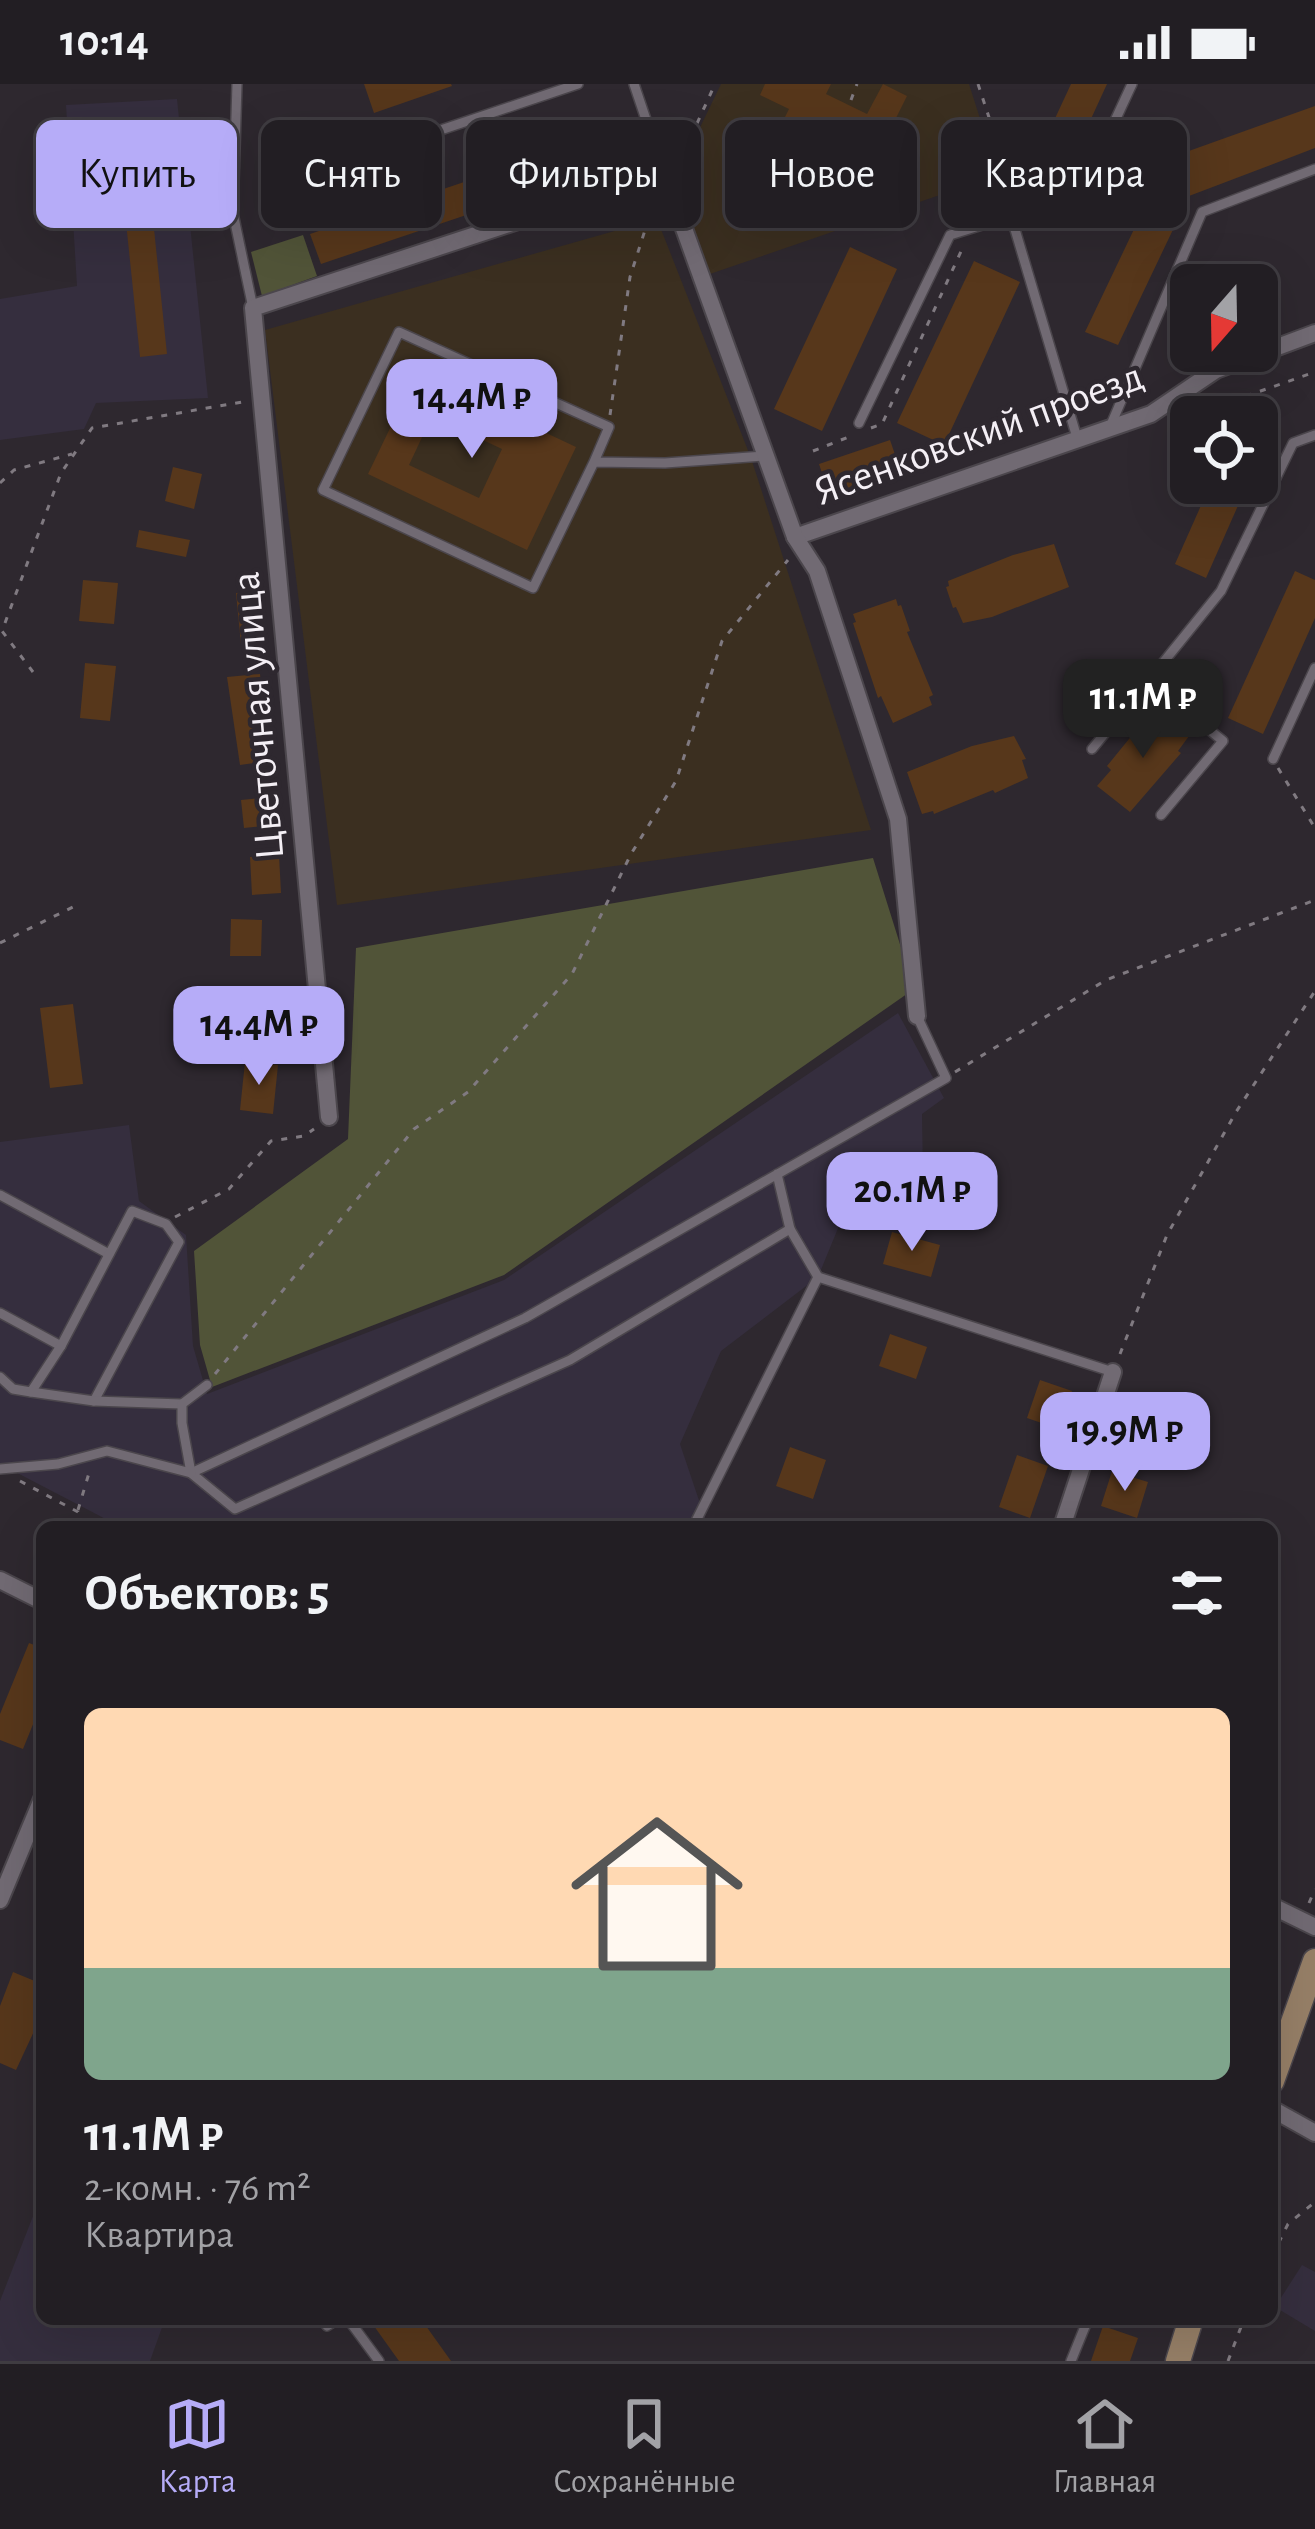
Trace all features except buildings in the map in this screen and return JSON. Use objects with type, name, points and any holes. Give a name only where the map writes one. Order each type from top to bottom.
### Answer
[{"type":"main road","points":[[1278,2064],[1315,1961]]},
{"type":"main road","points":[[1178,2361],[1189,2325]]},
{"type":"street","points":[[254,308],[497,228]]},
{"type":"street","points":[[684,228],[795,537],[817,571],[898,819],[917,1016]]},
{"type":"street","name":"Цветочная улица","points":[[254,308],[329,1117]]},
{"type":"street","name":"Ясенковский проезд","points":[[795,537],[1151,414],[1216,370],[1315,333]]},
{"type":"street","points":[[1064,1521],[1113,1372]]},
{"type":"street","points":[[0,1580],[36,1598]]},
{"type":"street","points":[[0,1900],[36,1813]]},
{"type":"street","points":[[1278,1909],[1315,1928]]},
{"type":"street","points":[[1278,2112],[1315,2133]]},
{"type":"lane","points":[[237,84],[233,213],[254,308]]},
{"type":"lane","points":[[442,130],[578,84]]},
{"type":"lane","points":[[634,84],[646,120]]},
{"type":"lane","points":[[1115,120],[1132,84]]},
{"type":"lane","points":[[1109,429],[1202,212],[1315,169]]},
{"type":"lane","points":[[859,423],[950,236],[974,228]]},
{"type":"lane","points":[[1015,228],[1078,441]]},
{"type":"lane","points":[[399,332],[609,427],[594,463],[533,588],[323,490],[399,332]]},
{"type":"lane","points":[[1092,749],[1221,591],[1294,442],[1315,435]]},
{"type":"lane","points":[[594,463],[765,456]]},
{"type":"lane","points":[[1273,759],[1315,668]]},
{"type":"lane","points":[[1149,680],[1223,741],[1161,815]]},
{"type":"lane","points":[[191,1473],[525,1318],[946,1078],[917,1016]]},
{"type":"lane","points":[[777,1174],[790,1229],[818,1277],[1113,1372]]},
{"type":"lane","points":[[0,1195],[109,1254]]},
{"type":"lane","points":[[31,1392],[61,1346],[132,1211],[166,1224],[179,1242],[94,1401]]},
{"type":"lane","points":[[0,1468],[58,1464],[107,1450],[191,1473],[235,1509],[570,1360],[790,1229]]},
{"type":"lane","points":[[696,1521],[818,1277]]},
{"type":"lane","points":[[0,1313],[61,1346]]},
{"type":"lane","points":[[0,1377],[14,1389],[31,1392],[94,1401],[182,1404],[207,1384]]},
{"type":"lane","points":[[182,1404],[191,1473]]},
{"type":"lane","points":[[352,2325],[379,2361]]},
{"type":"lane","points":[[1071,2361],[1086,2325]]},
{"type":"path","points":[[699,120],[715,84]]},
{"type":"path","points":[[851,100],[857,84]]},
{"type":"path","points":[[978,84],[990,120]]},
{"type":"path","points":[[609,427],[630,277],[646,228]]},
{"type":"path","points":[[813,451],[882,424],[966,241]]},
{"type":"path","points":[[33,672],[1,632],[61,473],[92,428],[262,398]]},
{"type":"path","points":[[0,483],[14,470],[74,454]]},
{"type":"path","points":[[207,1384],[414,1129],[468,1092],[572,974],[631,854],[676,781],[722,641],[785,566],[795,537]]},
{"type":"path","points":[[1273,759],[1315,828]]},
{"type":"path","points":[[946,1078],[1106,980],[1315,900]]},
{"type":"path","points":[[0,944],[75,906]]},
{"type":"path","points":[[1113,1372],[1167,1235],[1236,1112],[1315,991]]},
{"type":"path","points":[[173,1218],[229,1189],[272,1141],[304,1136],[329,1117]]},
{"type":"path","points":[[78,1511],[91,1467],[107,1450]]},
{"type":"path","points":[[20,1480],[78,1511],[82,1521]]},
{"type":"path","points":[[1278,2244],[1288,2224],[1315,2202]]},
{"type":"path","points":[[1228,2361],[1242,2325]]},
{"type":"shaded area","points":[[721,84],[969,84],[980,120],[941,120],[941,195],[917,203],[917,120],[725,120],[725,228],[844,228],[707,275],[693,228],[701,228],[701,125]]},
{"type":"shaded area","points":[[177,99],[179,120],[67,120],[66,105]]},
{"type":"shaded area","points":[[73,228],[190,228],[208,398],[96,403],[84,429],[0,440],[0,299],[77,286]]},
{"type":"shaded area","points":[[625,228],[661,228],[751,458],[871,830],[337,905],[265,330]]},
{"type":"shaded area","points":[[898,1013],[944,1098],[922,1114],[923,1175],[841,1221],[818,1277],[721,1351],[680,1444],[706,1521],[109,1521],[0,1464],[0,1142],[129,1125],[139,1201],[186,1235],[193,1346],[207,1394],[504,1280]]},
{"type":"shaded area","points":[[36,2208],[36,2325],[163,2325],[150,2361],[0,2361],[0,2301]]},
{"type":"shaded area","points":[[1302,2265],[1315,2272],[1315,2331],[1278,2309]]},
{"type":"green space","points":[[303,235],[317,276],[262,296],[251,252]]},
{"type":"green space","points":[[873,858],[914,989],[504,1275],[212,1387],[200,1345],[194,1251],[348,1139],[356,948]]}]
